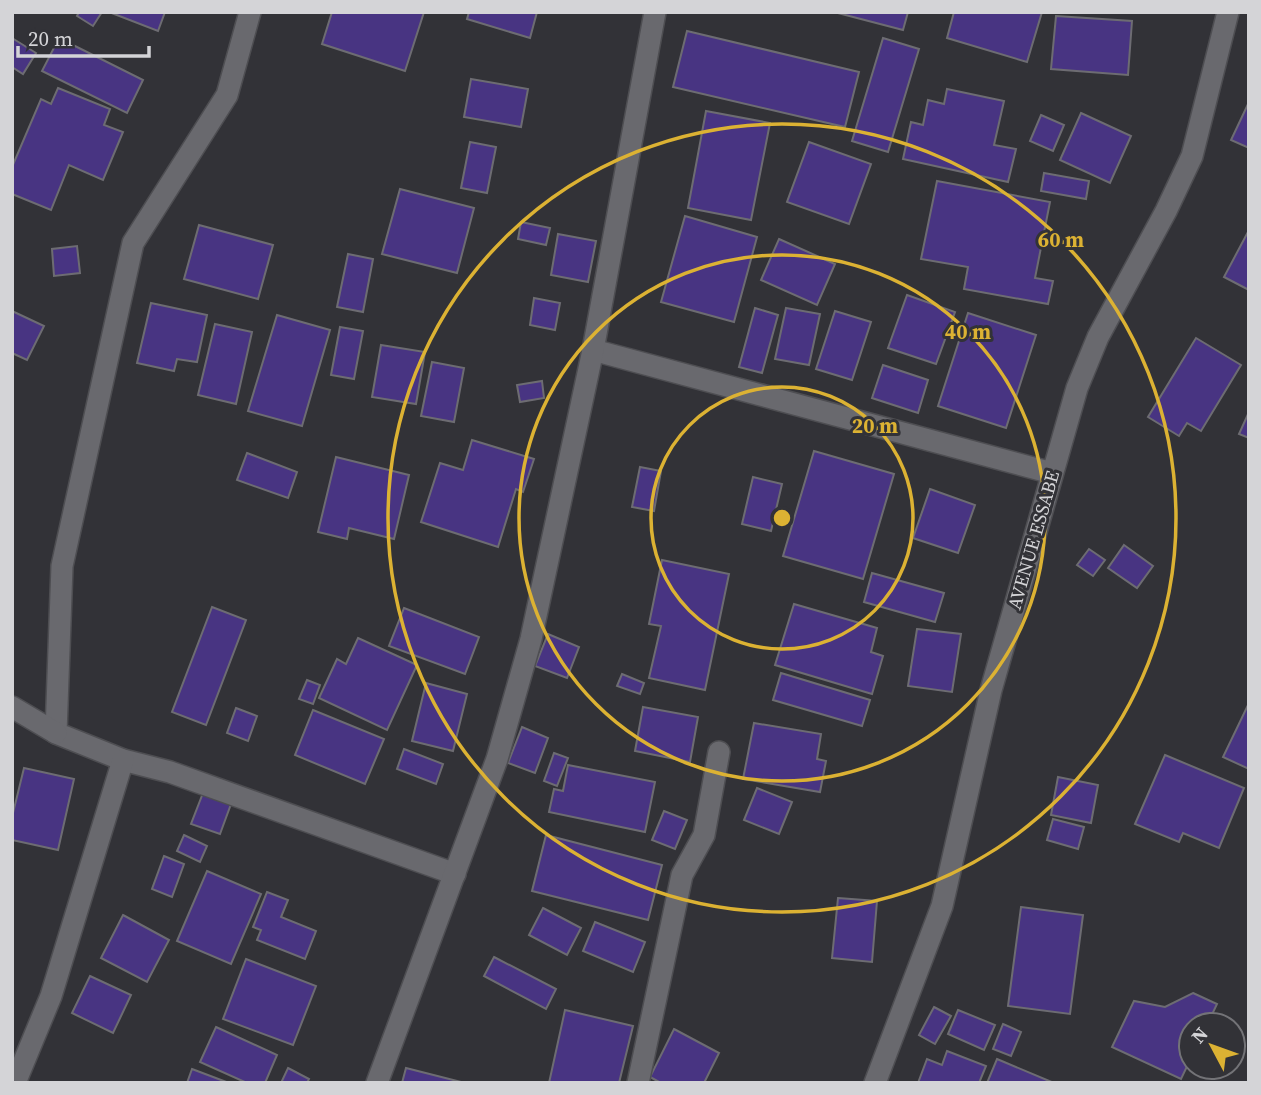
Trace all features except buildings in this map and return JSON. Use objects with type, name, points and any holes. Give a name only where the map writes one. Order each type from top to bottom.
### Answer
[{"type":"street","points":[[56,733],[62,566],[133,243],[226,95],[250,12]]},
{"type":"street","points":[[377,1083],[497,759],[531,639],[593,350],[655,12]]},
{"type":"street","name":"AVENUE ESSABE","points":[[875,1083],[942,906],[991,690],[1077,388],[1098,337],[1166,211],[1192,156],[1227,12]]},
{"type":"street","points":[[593,350],[1052,473]]},
{"type":"street","points":[[12,707],[56,733],[123,760],[170,772],[455,874]]},
{"type":"street","points":[[638,1083],[682,875],[704,835],[719,752]]},
{"type":"street","points":[[15,1083],[51,996],[123,760]]}]
